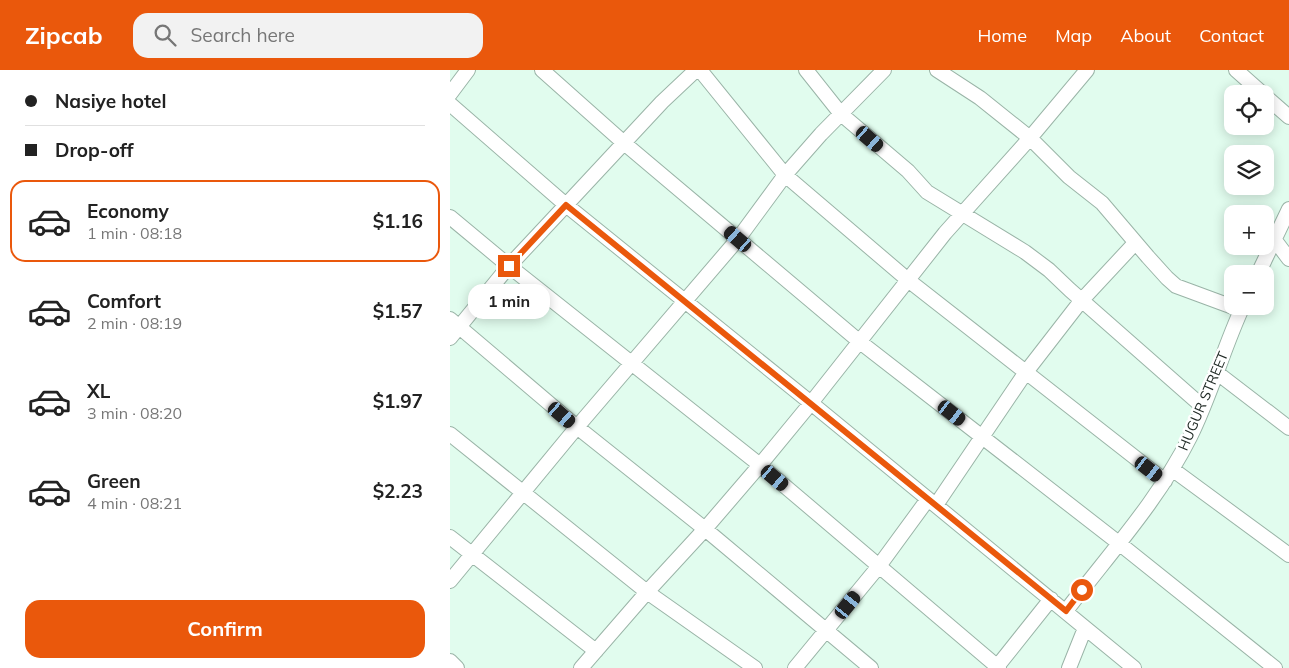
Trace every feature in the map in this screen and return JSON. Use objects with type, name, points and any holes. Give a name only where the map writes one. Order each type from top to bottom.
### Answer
[{"type":"street","points":[[450,94],[468,70]]},
{"type":"street","points":[[542,70],[624,143],[860,342],[1120,544],[1275,668]]},
{"type":"street","points":[[450,338],[455,323],[668,96],[698,70],[709,79],[786,175],[908,280],[1026,372],[1169,475],[1289,555]]},
{"type":"street","points":[[806,70],[841,114],[908,171],[927,192],[1025,252],[1049,270],[1203,407]]},
{"type":"street","points":[[450,580],[631,363],[738,239],[786,175],[821,134],[884,70]]},
{"type":"street","points":[[937,70],[980,98],[1030,138],[1069,177],[1102,203],[1166,278],[1176,286],[1224,302]]},
{"type":"street","points":[[582,668],[760,465],[962,214],[1088,70]]},
{"type":"street","points":[[1236,70],[1253,85]]},
{"type":"street","points":[[450,104],[566,205],[1134,668]]},
{"type":"street","points":[[1274,104],[1289,117]]},
{"type":"street","points":[[1289,209],[1274,239],[1289,259]]},
{"type":"street","points":[[450,217],[760,465],[997,668],[1051,599]]},
{"type":"street","points":[[795,668],[932,502],[982,437],[1026,372],[1081,300],[1135,243]]},
{"type":"street","name":"HUGUR STREET","points":[[1066,611],[1120,544],[1169,475],[1203,407],[1239,315]]},
{"type":"street","points":[[455,323],[577,427],[705,529],[871,668]]},
{"type":"street","points":[[1216,372],[1289,428]]},
{"type":"street","points":[[450,434],[647,592],[755,668]]},
{"type":"street","points":[[450,537],[596,651]]},
{"type":"street","points":[[1069,668],[1085,628]]},
{"type":"street","points":[[450,661],[456,668]]},
{"type":"route","points":[[509,266],[566,205],[1066,611],[1082,590]]}]
